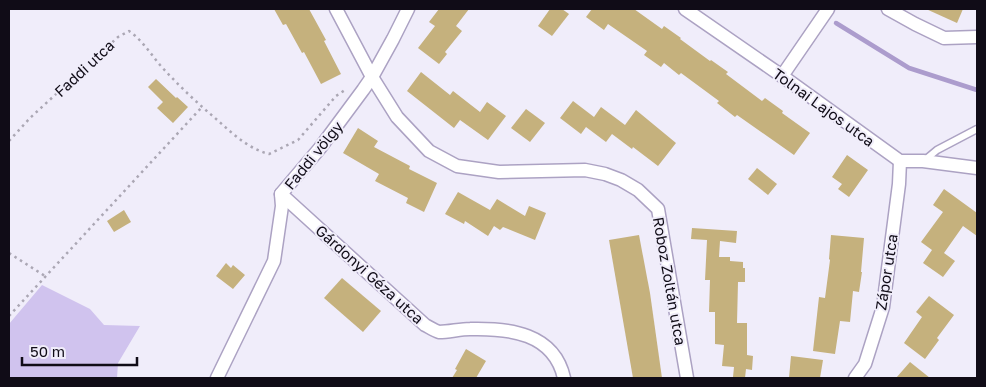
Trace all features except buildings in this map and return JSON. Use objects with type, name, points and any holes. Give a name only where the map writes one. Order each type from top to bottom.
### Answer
[{"type":"street","name":"Roboz Zoltán utca","points":[[336,9],[372,77],[397,117],[430,151],[457,166],[499,172],[585,170],[605,174],[621,180],[638,190],[658,209],[687,378]]},
{"type":"street","points":[[372,77],[408,9]]},
{"type":"street","name":"Tolnai Lajos utca","points":[[684,9],[782,76],[900,161]]},
{"type":"street","points":[[782,76],[828,9]]},
{"type":"street","points":[[888,9],[944,38],[977,37]]},
{"type":"street","name":"Faddi völgy","points":[[217,378],[274,261],[282,206],[281,194],[320,148],[372,77]]},
{"type":"street","points":[[900,161],[923,161],[977,168]]},
{"type":"street","name":"Zápor utca","points":[[855,378],[865,364],[883,307],[899,184],[900,161]]},
{"type":"street","name":"Gárdonyi Géza utca","points":[[281,194],[425,325],[438,332],[499,329],[529,336],[556,356],[564,378]]},
{"type":"lane","points":[[923,161],[937,150],[977,129]]},
{"type":"path","name":"Faddi utca","points":[[9,141],[30,118],[118,37],[130,31],[138,37],[161,66],[190,97],[242,141],[259,151],[269,154],[298,140],[336,96],[350,87],[363,90]]},
{"type":"path","points":[[9,316],[202,107]]},
{"type":"path","points":[[9,253],[45,276]]},
{"type":"shaded area","points":[[42,285],[90,309],[104,325],[140,326],[118,363],[117,378],[9,378],[9,324]]},
{"type":"waterway","points":[[836,23],[909,68],[977,90]]}]
